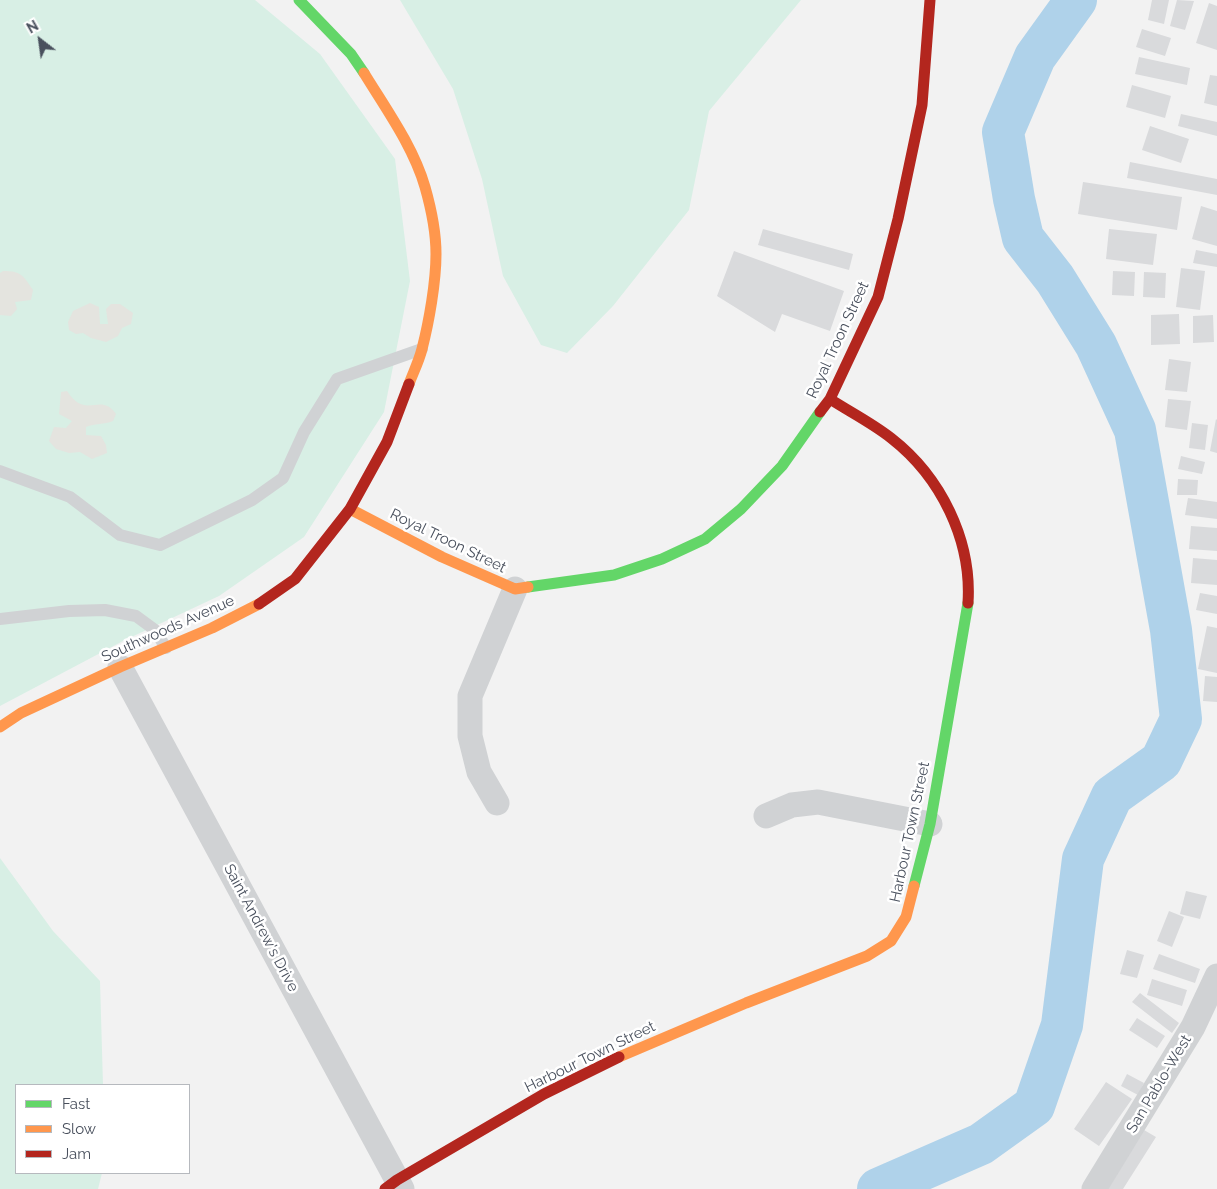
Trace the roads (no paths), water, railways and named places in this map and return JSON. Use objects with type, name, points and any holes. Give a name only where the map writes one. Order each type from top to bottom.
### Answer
[{"type":"street","name":"Southwoods Avenue","points":[[0,727],[21,713],[253,608],[295,579],[350,509],[387,442],[422,349],[431,300],[436,254],[432,219],[425,186],[411,152],[386,108],[351,54],[299,0]]},
{"type":"street","name":"Royal Troon Street","points":[[350,509],[442,557],[515,589],[614,575],[662,559],[705,539],[741,509],[782,466],[830,399],[878,297],[922,105],[930,0]]},
{"type":"street","name":"Harbour Town Street","points":[[395,1186],[544,1094],[630,1051],[867,956],[891,941],[906,917],[930,824],[968,610],[968,574],[959,535],[944,500],[923,468],[892,439],[830,399]]},
{"type":"street","points":[[497,803],[479,772],[470,736],[470,696],[515,589]]},
{"type":"street","name":"Saint Andrew's Drive","points":[[120,667],[395,1186]]},
{"type":"street","points":[[766,816],[792,804],[818,802],[930,824]]},
{"type":"street","name":"San Pablo-West","points":[[1094,1189],[1194,1027],[1217,976]]},
{"type":"lane","points":[[0,471],[70,496],[120,535],[160,545],[252,500],[283,478],[304,432],[337,379],[422,349]]},
{"type":"lane","points":[[0,619],[69,611],[105,610],[136,616],[155,630],[166,648]]},
{"type":"waterway","points":[[878,1189],[981,1144],[1034,1106],[1062,1025],[1083,859],[1112,796],[1161,761],[1181,719],[1171,630],[1135,430],[1096,345],[1055,279],[1023,238],[1014,199],[1003,132],[1035,57],[1076,0]]}]
